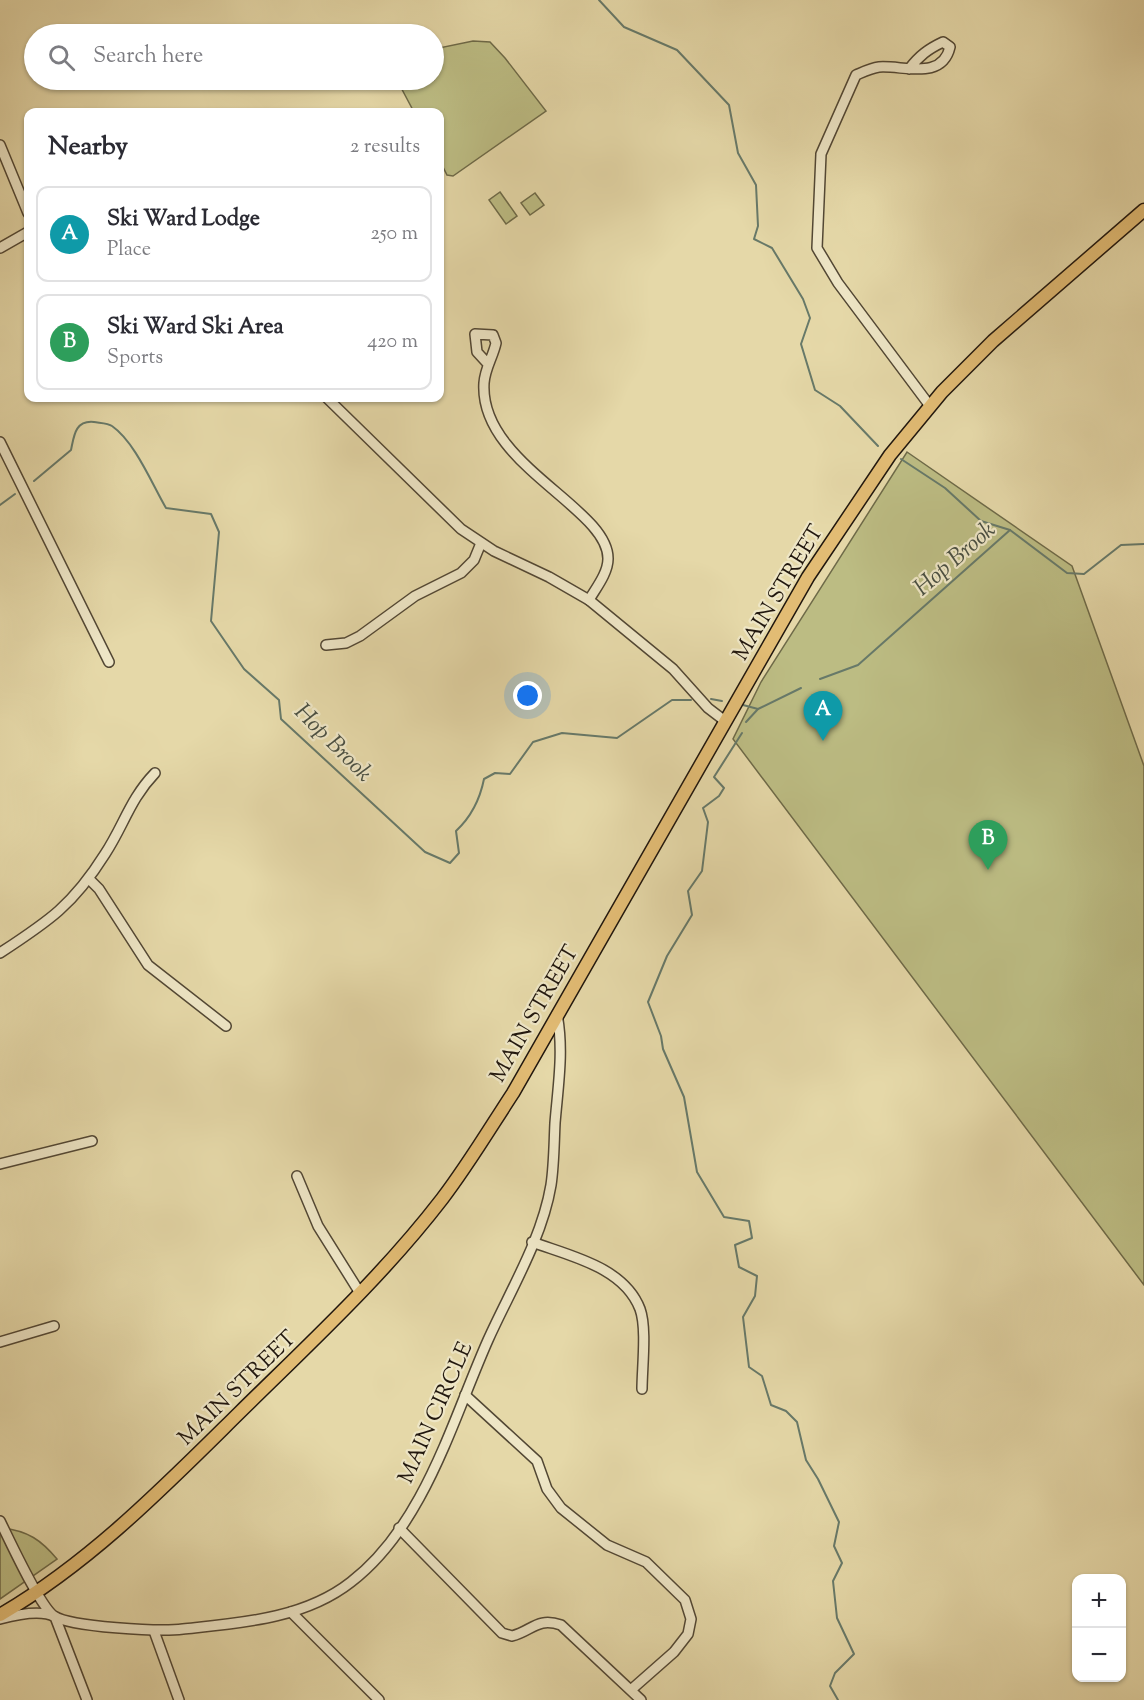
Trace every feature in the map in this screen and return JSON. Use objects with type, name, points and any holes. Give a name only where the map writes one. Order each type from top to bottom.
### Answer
[{"type":"main road","name":"MAIN STREET","points":[[0,1617],[106,1539],[173,1478],[360,1293],[443,1198],[486,1136],[808,577],[890,455],[930,406],[993,341],[1144,210]]},
{"type":"street","points":[[909,69],[879,67],[856,75],[821,154],[817,248],[838,283],[930,406]]},
{"type":"street","points":[[0,145],[24,203]]},
{"type":"street","points":[[0,248],[24,234]]},
{"type":"street","points":[[488,364],[484,384],[486,404],[497,432],[516,457],[591,526],[607,550],[606,568],[589,600]]},
{"type":"street","points":[[331,402],[448,519],[481,543],[589,600],[673,669],[708,708],[725,721]]},
{"type":"street","points":[[0,442],[109,662]]},
{"type":"street","points":[[326,645],[346,643],[360,636],[415,596],[461,573],[474,560],[481,543]]},
{"type":"street","points":[[0,954],[61,911],[89,879],[113,841],[137,791],[155,773]]},
{"type":"street","points":[[89,879],[99,889],[148,965],[226,1026]]},
{"type":"street","name":"MAIN CIRCLE","points":[[0,1617],[50,1614],[55,1617],[110,1627],[154,1631],[222,1625],[312,1606],[353,1581],[377,1558],[399,1528],[440,1458],[532,1242],[551,1185],[561,1050],[557,1014]]},
{"type":"street","points":[[0,1164],[92,1141]]},
{"type":"street","points":[[297,1176],[318,1226],[360,1293]]},
{"type":"street","points":[[532,1242],[593,1265],[621,1280],[640,1310],[642,1389]]},
{"type":"street","points":[[0,1342],[54,1326]]},
{"type":"street","points":[[465,1395],[537,1461],[547,1489],[561,1508],[607,1545],[646,1562],[685,1600],[691,1618],[688,1634],[674,1652],[632,1689]]},
{"type":"street","points":[[0,1521],[37,1590],[55,1617],[87,1700]]},
{"type":"street","points":[[399,1528],[502,1633],[512,1636],[532,1625],[554,1622],[561,1624],[641,1700]]},
{"type":"street","points":[[291,1612],[379,1700]]},
{"type":"street","points":[[154,1631],[179,1700]]},
{"type":"green space","points":[[473,41],[490,42],[546,111],[453,176],[447,175],[444,169],[444,108],[412,108],[402,90],[444,90],[444,47]]},
{"type":"green space","points":[[500,192],[517,216],[506,224],[489,200]]},
{"type":"green space","points":[[535,193],[544,205],[530,215],[521,203]]},
{"type":"green space","points":[[907,452],[1072,566],[1144,766],[1144,1285],[733,739],[761,682]]},
{"type":"green space","points":[[0,1521],[3,1528],[20,1531],[33,1538],[57,1559],[0,1599]]},
{"type":"waterway","points":[[599,0],[624,27],[677,50],[729,105],[738,153],[756,185],[758,226],[754,239],[772,248],[803,299],[810,318],[801,344],[815,390],[840,406],[878,446]]},
{"type":"waterway","name":"Hop Brook","points":[[34,481],[71,450],[79,426],[88,422],[106,424],[112,426],[128,442],[166,508],[211,514],[219,532],[211,621],[244,669],[279,700],[281,719],[425,852],[450,863],[459,853],[456,831],[474,807],[484,779],[495,773],[510,774],[533,742],[562,733],[617,738],[672,700],[691,700]]},
{"type":"waterway","points":[[901,459],[945,488],[981,521],[1010,530]]},
{"type":"waterway","name":"Hop Brook","points":[[0,505],[15,494]]},
{"type":"waterway","name":"Hop Brook","points":[[820,679],[858,665],[1010,530],[1067,573],[1084,574],[1121,545],[1144,544]]},
{"type":"waterway","name":"Hop Brook","points":[[743,705],[758,709],[801,688]]},
{"type":"waterway","name":"Hop Brook","points":[[711,699],[722,701]]},
{"type":"waterway","points":[[746,722],[758,709]]},
{"type":"waterway","points":[[742,733],[714,777],[724,788],[719,796],[703,808],[708,822],[702,871],[688,891],[692,915],[667,956],[648,1002],[661,1036],[663,1049],[684,1097],[697,1172],[724,1217],[749,1221],[752,1238],[735,1245],[739,1267],[757,1276],[755,1296],[743,1317],[749,1367],[762,1376],[771,1405],[786,1411],[797,1422],[806,1460],[839,1522],[834,1546],[842,1563],[833,1581],[837,1618],[854,1654],[835,1673],[830,1686],[838,1700]]},
{"type":"place","name":"Ski Ward Lodge","points":[[823,741]]},
{"type":"place","name":"Ski Ward Ski Area","points":[[988,870]]}]
